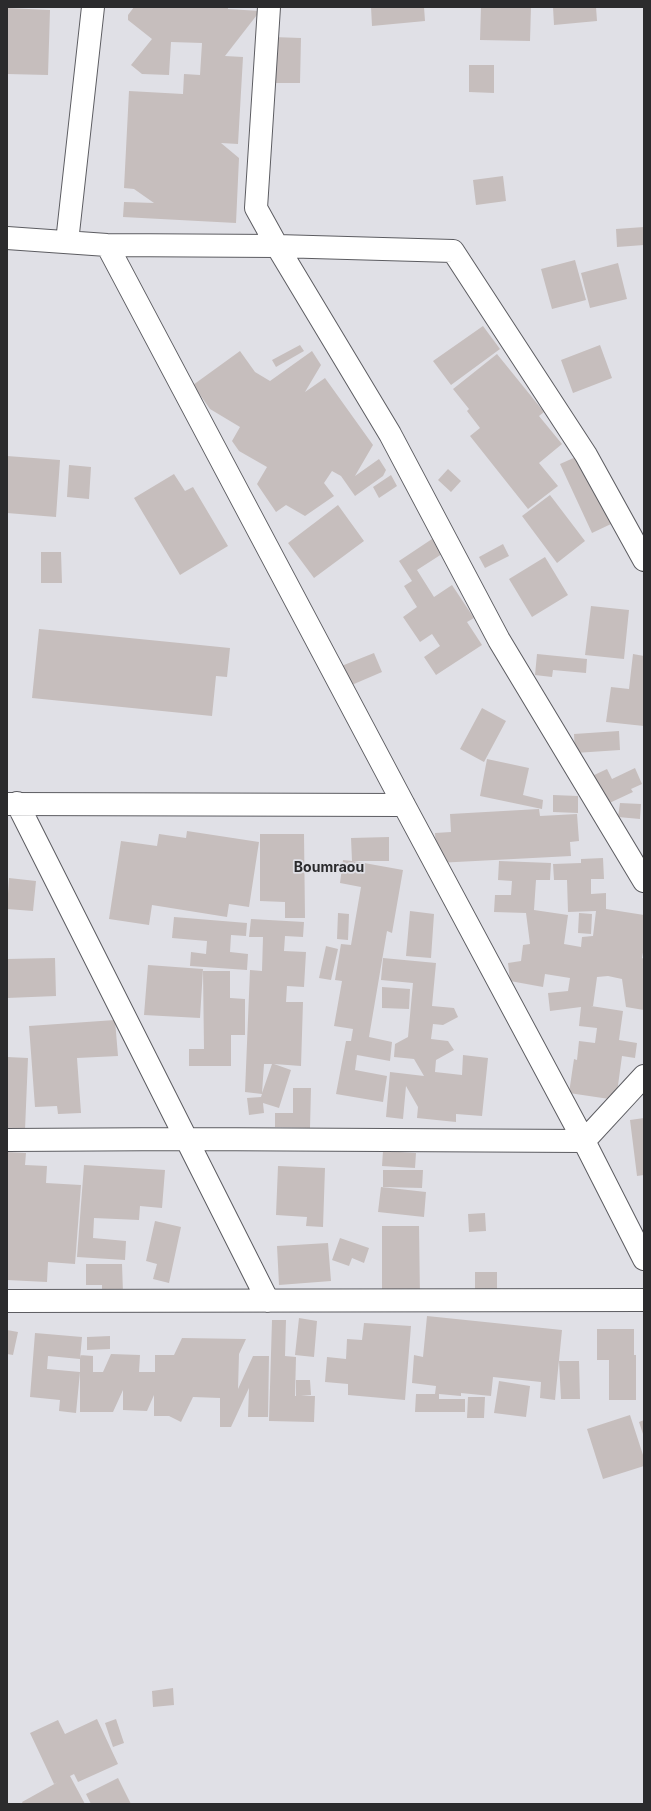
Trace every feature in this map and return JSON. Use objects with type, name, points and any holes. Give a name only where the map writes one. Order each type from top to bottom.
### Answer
[{"type":"street","points":[[66,242],[93,7]]},
{"type":"street","points":[[269,7],[256,208],[277,246],[390,434],[499,640],[644,880]]},
{"type":"street","points":[[7,238],[107,245],[277,246],[452,251],[586,455],[644,560]]},
{"type":"street","points":[[107,245],[584,1141],[644,1259]]},
{"type":"street","points":[[268,1301],[187,1138],[12,804],[404,805]]},
{"type":"street","points":[[7,1140],[187,1138],[584,1141],[644,1076]]},
{"type":"street","points":[[7,1301],[644,1300]]},
{"type":"building","points":[[134,7],[228,7],[228,9],[260,11],[225,56],[243,57],[238,144],[221,143],[239,158],[236,223],[123,217],[124,202],[154,203],[134,189],[124,188],[129,91],[183,94],[184,74],[200,75],[202,43],[171,42],[169,75],[142,74],[131,65],[152,39],[128,20],[128,15]]},
{"type":"building","points":[[371,7],[424,7],[425,21],[372,26]]},
{"type":"building","points":[[481,7],[531,7],[530,41],[480,40]]},
{"type":"building","points":[[553,7],[596,7],[597,21],[554,25]]},
{"type":"building","points":[[7,8],[50,10],[48,75],[7,74]]},
{"type":"building","points":[[273,37],[301,38],[300,83],[272,83]]},
{"type":"building","points":[[469,65],[494,65],[494,93],[469,92]]},
{"type":"building","points":[[503,176],[506,201],[476,205],[473,180]]},
{"type":"building","points":[[644,227],[644,245],[617,247],[616,229]]},
{"type":"building","points":[[575,260],[586,300],[552,309],[541,269]]},
{"type":"building","points":[[618,263],[627,299],[590,308],[581,273]]},
{"type":"building","points":[[483,326],[500,349],[451,385],[433,361]]},
{"type":"building","points":[[300,345],[304,351],[276,367],[272,360]]},
{"type":"building","points":[[600,345],[612,378],[573,393],[561,360]]},
{"type":"building","points":[[240,351],[255,372],[270,381],[312,351],[321,365],[305,392],[325,378],[373,445],[355,476],[379,459],[386,470],[383,476],[355,496],[341,476],[332,471],[324,483],[334,496],[305,516],[286,505],[276,512],[257,484],[267,467],[239,451],[232,441],[240,427],[210,409],[193,385]]},
{"type":"building","points":[[497,354],[544,412],[539,416],[562,444],[539,463],[558,486],[528,509],[470,436],[480,428],[467,411],[469,409],[453,389]]},
{"type":"building","points":[[7,456],[60,460],[56,517],[7,513]]},
{"type":"building","points":[[578,456],[611,524],[592,533],[560,464]]},
{"type":"building","points":[[69,465],[91,467],[89,499],[67,497]]},
{"type":"building","points":[[448,469],[461,481],[451,492],[438,480]]},
{"type":"building","points":[[174,474],[185,491],[193,487],[228,546],[180,575],[134,498]]},
{"type":"building","points":[[391,475],[397,486],[379,498],[373,487]]},
{"type":"building","points":[[550,495],[585,541],[557,563],[522,516]]},
{"type":"building","points":[[338,505],[364,541],[314,578],[288,543]]},
{"type":"building","points":[[435,537],[445,552],[417,570],[434,597],[452,585],[474,618],[467,622],[482,645],[436,675],[424,657],[440,646],[432,634],[420,642],[403,617],[417,607],[404,586],[412,581],[399,561]]},
{"type":"building","points":[[503,544],[509,556],[485,568],[479,557]]},
{"type":"building","points":[[41,552],[61,552],[62,583],[41,583]]},
{"type":"building","points":[[545,557],[568,595],[532,617],[509,579]]},
{"type":"building","points":[[591,606],[629,610],[624,659],[585,655]]},
{"type":"building","points":[[39,629],[230,648],[227,677],[216,676],[212,716],[32,698]]},
{"type":"building","points":[[374,653],[382,672],[347,687],[339,667]]},
{"type":"building","points":[[537,654],[587,659],[586,673],[553,670],[552,677],[535,675]]},
{"type":"building","points":[[633,654],[644,656],[644,726],[606,722],[611,687],[629,689]]},
{"type":"building","points":[[482,708],[506,721],[484,762],[460,749]]},
{"type":"building","points":[[619,731],[620,750],[575,753],[574,734]]},
{"type":"building","points":[[487,759],[529,768],[523,795],[543,800],[542,809],[480,796]]},
{"type":"building","points":[[635,768],[642,784],[631,789],[633,792],[603,806],[590,777],[607,769],[612,779]]},
{"type":"building","points":[[553,795],[578,796],[578,813],[553,812]]},
{"type":"building","points":[[620,803],[641,804],[640,819],[618,817]]},
{"type":"building","points":[[539,809],[540,816],[577,814],[579,841],[570,842],[571,856],[437,863],[435,833],[451,832],[450,814]]},
{"type":"building","points":[[187,831],[259,842],[249,907],[229,904],[227,917],[152,905],[149,925],[109,919],[121,841],[157,846],[159,834],[186,838]]},
{"type":"building","points":[[260,834],[304,834],[305,918],[285,918],[285,902],[260,901]]},
{"type":"building","points":[[389,837],[389,861],[353,861],[403,870],[392,933],[387,931],[369,1037],[392,1042],[390,1061],[357,1055],[355,1070],[387,1076],[383,1102],[336,1094],[346,1041],[351,1041],[353,1029],[334,1026],[342,981],[335,980],[341,944],[351,945],[361,887],[340,883],[343,860],[352,861],[351,838]]},
{"type":"building","points":[[603,858],[604,879],[591,879],[591,894],[606,893],[606,909],[644,915],[644,947],[642,958],[644,959],[644,1010],[626,1007],[622,979],[608,976],[597,977],[593,1006],[591,1006],[623,1011],[619,1040],[637,1043],[635,1058],[622,1056],[616,1100],[569,1093],[574,1059],[577,1060],[579,1041],[595,1043],[597,1028],[579,1026],[581,1007],[550,1011],[548,993],[568,991],[570,978],[545,974],[543,987],[510,981],[508,963],[521,961],[523,945],[530,944],[526,913],[494,912],[495,895],[511,895],[512,881],[498,880],[499,861],[551,863],[550,880],[536,880],[534,910],[568,915],[564,944],[581,947],[582,937],[593,936],[596,911],[568,912],[567,880],[554,880],[553,864],[581,863],[581,859]]},
{"type":"building","points":[[9,878],[36,881],[33,911],[7,909]]},
{"type":"building","points":[[410,911],[434,914],[431,958],[406,956]]},
{"type":"building","points":[[338,913],[349,914],[348,940],[337,939]]},
{"type":"building","points":[[579,913],[592,914],[591,934],[578,933]]},
{"type":"building","points":[[174,917],[247,923],[246,936],[231,935],[230,952],[248,954],[247,970],[190,966],[191,952],[206,954],[207,941],[172,938]]},
{"type":"building","points":[[251,919],[304,922],[303,937],[285,936],[284,951],[306,952],[304,987],[287,986],[286,1002],[303,1002],[301,1066],[274,1064],[291,1070],[279,1108],[263,1103],[264,1113],[249,1115],[247,1098],[261,1097],[262,1094],[245,1092],[250,970],[262,971],[263,937],[249,937]],"holes":[[[264,1064],[272,1064],[262,1093]]]},
{"type":"building","points":[[326,946],[338,949],[331,980],[319,978]]},
{"type":"building","points":[[55,958],[56,996],[7,998],[7,959]]},
{"type":"building","points":[[383,958],[436,963],[432,1006],[454,1008],[458,1017],[443,1025],[433,1024],[431,1039],[448,1041],[454,1050],[436,1060],[435,1072],[462,1075],[463,1055],[488,1058],[482,1116],[456,1114],[456,1122],[417,1118],[418,1107],[406,1086],[403,1119],[386,1117],[390,1072],[424,1076],[414,1059],[394,1057],[395,1044],[408,1037],[413,983],[381,980]]},
{"type":"building","points":[[148,965],[203,969],[200,1018],[144,1015]]},
{"type":"building","points":[[203,971],[230,971],[230,998],[245,999],[245,1035],[231,1035],[231,1066],[189,1066],[189,1049],[204,1049]]},
{"type":"building","points":[[382,987],[410,989],[409,1009],[382,1008]]},
{"type":"building","points":[[115,1020],[118,1056],[77,1058],[81,1113],[58,1114],[57,1106],[35,1107],[29,1026]]},
{"type":"building","points":[[7,1057],[28,1058],[25,1130],[7,1129]]},
{"type":"building","points":[[293,1088],[311,1088],[310,1128],[275,1127],[275,1113],[293,1113]]},
{"type":"building","points":[[644,1118],[644,1175],[637,1176],[630,1120]]},
{"type":"building","points":[[383,1151],[416,1153],[415,1168],[382,1166]]},
{"type":"building","points":[[7,1152],[26,1153],[25,1165],[47,1166],[46,1183],[81,1185],[75,1264],[48,1262],[47,1282],[7,1280]]},
{"type":"building","points":[[84,1165],[165,1170],[162,1208],[140,1206],[139,1220],[94,1218],[93,1238],[126,1241],[125,1260],[77,1257]]},
{"type":"building","points":[[278,1166],[325,1168],[323,1227],[306,1226],[307,1217],[276,1215]]},
{"type":"building","points":[[383,1170],[423,1170],[422,1188],[383,1187]]},
{"type":"building","points":[[381,1187],[426,1192],[424,1217],[378,1212]]},
{"type":"building","points":[[485,1213],[486,1231],[469,1232],[468,1214]]},
{"type":"building","points":[[155,1221],[181,1227],[169,1283],[153,1279],[157,1264],[146,1261]]},
{"type":"building","points":[[382,1226],[419,1226],[420,1298],[382,1298]]},
{"type":"building","points":[[340,1238],[369,1248],[364,1263],[352,1258],[349,1266],[332,1260]]},
{"type":"building","points":[[328,1243],[331,1281],[279,1285],[277,1246]]},
{"type":"building","points":[[86,1264],[122,1264],[123,1293],[102,1293],[102,1285],[86,1285]]},
{"type":"building","points":[[475,1272],[497,1272],[497,1291],[475,1291]]},
{"type":"building","points":[[427,1316],[562,1330],[555,1400],[540,1398],[541,1382],[493,1377],[491,1396],[461,1393],[461,1396],[439,1394],[439,1399],[465,1399],[465,1412],[415,1412],[416,1394],[435,1394],[436,1386],[412,1383],[414,1355],[423,1357]]},
{"type":"building","points":[[299,1318],[317,1321],[314,1357],[295,1355]]},
{"type":"building","points":[[272,1320],[286,1320],[285,1356],[296,1357],[295,1396],[296,1380],[310,1380],[311,1395],[301,1396],[315,1396],[314,1422],[269,1421]]},
{"type":"building","points":[[364,1323],[411,1326],[405,1400],[348,1395],[348,1384],[325,1382],[327,1357],[346,1359],[347,1339],[362,1340]]},
{"type":"building","points":[[597,1329],[634,1329],[634,1355],[636,1355],[636,1400],[609,1400],[609,1360],[597,1360]]},
{"type":"building","points":[[7,1330],[18,1332],[13,1355],[7,1354]]},
{"type":"building","points":[[35,1333],[82,1337],[80,1359],[48,1356],[47,1369],[80,1372],[76,1413],[59,1411],[60,1400],[30,1397]]},
{"type":"building","points":[[110,1336],[110,1349],[87,1350],[87,1337]]},
{"type":"building","points":[[182,1338],[246,1339],[239,1354],[238,1389],[253,1356],[269,1356],[268,1417],[248,1417],[249,1388],[231,1427],[220,1427],[220,1398],[193,1397],[181,1422],[169,1416],[154,1416],[154,1395],[147,1411],[123,1410],[123,1390],[113,1412],[80,1412],[80,1355],[93,1356],[93,1372],[103,1372],[111,1354],[140,1355],[139,1372],[155,1372],[155,1355],[174,1355]]},
{"type":"building","points":[[559,1361],[579,1361],[580,1399],[561,1399]]},
{"type":"building","points":[[499,1381],[530,1386],[526,1417],[494,1413]]},
{"type":"building","points":[[468,1397],[485,1397],[484,1418],[467,1418]]},
{"type":"building","points":[[630,1415],[644,1458],[644,1466],[603,1479],[587,1429]]},
{"type":"building","points":[[644,1420],[644,1437],[639,1422]]},
{"type":"building","points":[[173,1688],[174,1705],[153,1707],[152,1691]]},
{"type":"building","points":[[97,1719],[118,1764],[78,1782],[74,1774],[70,1776],[85,1804],[23,1804],[22,1802],[58,1782],[54,1784],[30,1733],[58,1720],[65,1734]]},
{"type":"building","points":[[116,1719],[124,1743],[113,1747],[105,1723]]},
{"type":"building","points":[[118,1778],[131,1804],[91,1804],[86,1794]]},
{"type":"district","name":"Boumraou","points":[[329,868]]}]
